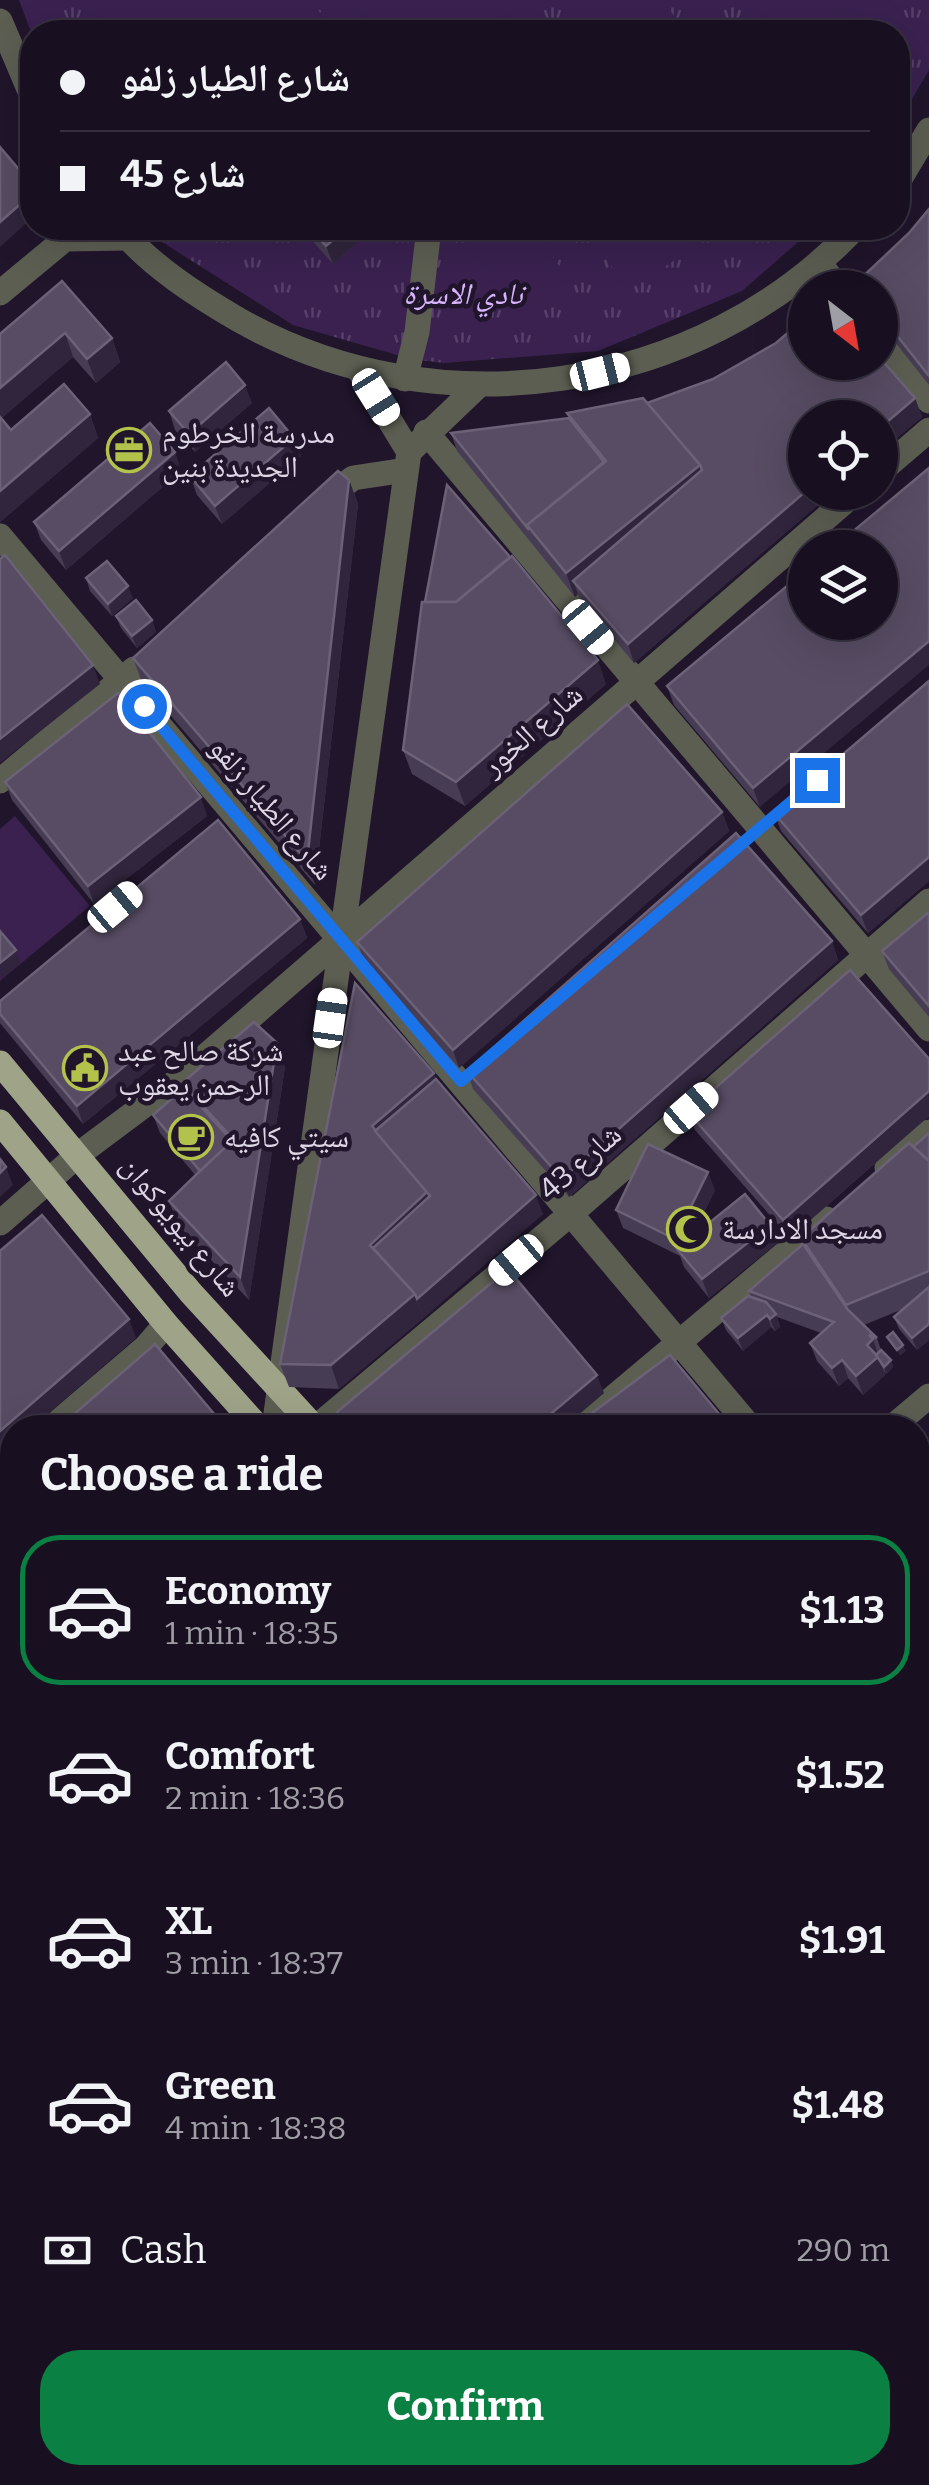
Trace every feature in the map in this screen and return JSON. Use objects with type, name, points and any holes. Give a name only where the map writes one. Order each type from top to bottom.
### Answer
[{"type":"main road","name":"شارع بيويوكوان","points":[[0,1063],[191,1293],[303,1415]]},
{"type":"main road","points":[[0,1122],[166,1324],[248,1415]]},
{"type":"street","points":[[1,32],[20,71]]},
{"type":"street","points":[[910,162],[929,130]]},
{"type":"street","points":[[0,293],[57,240]]},
{"type":"street","points":[[131,240],[196,296],[274,340],[359,370],[405,380],[478,386],[570,380],[660,356],[744,317],[820,264],[843,240]]},
{"type":"street","points":[[405,380],[417,332],[428,240]]},
{"type":"street","points":[[820,264],[825,270]]},
{"type":"street","points":[[898,362],[929,401]]},
{"type":"street","points":[[359,370],[414,451],[635,683],[868,952],[929,1029]]},
{"type":"street","points":[[312,512],[353,478],[414,451],[478,386]]},
{"type":"street","points":[[898,457],[929,430]]},
{"type":"street","points":[[276,1415],[414,451]]},
{"type":"street","name":"شارع الخور","points":[[0,1223],[79,1154],[178,1080],[342,940],[835,510]]},
{"type":"street","name":"شارع الطيار زلفو","points":[[4,549],[122,680],[222,817],[468,1074],[573,1212],[740,1415]]},
{"type":"street","points":[[0,781],[151,654]]},
{"type":"street","name":"شارع 43","points":[[331,1415],[573,1212],[929,901]]},
{"type":"street","points":[[870,1182],[929,1132]]},
{"type":"street","points":[[593,1415],[841,1206]]},
{"type":"street","points":[[65,1415],[166,1324]]},
{"type":"street","points":[[906,1415],[929,1396]]},
{"type":"green space","points":[[19,0],[929,0],[929,70],[910,102],[910,20],[26,20]]},
{"type":"green space","points":[[85,0],[311,0],[325,20],[99,20]]},
{"type":"green space","points":[[349,0],[531,0],[498,20],[365,20]]},
{"type":"green space","points":[[599,0],[663,0],[677,20],[569,20]]},
{"type":"green space","points":[[888,0],[907,20],[769,20],[752,2]]},
{"type":"green space","points":[[910,24],[929,44],[910,62]]},
{"type":"green space","points":[[465,240],[540,240],[569,279],[520,315]]},
{"type":"green space","points":[[594,240],[705,240],[628,291]]},
{"type":"green space","name":"نادي الاسرة","points":[[800,240],[742,291],[598,351],[444,363],[411,359],[293,325],[162,242]]},
{"type":"green space","points":[[15,816],[90,906],[0,981],[0,829]]},
{"type":"building","points":[[0,147],[20,171],[20,204],[0,222]]},
{"type":"building","points":[[929,209],[929,376],[898,337],[898,270],[870,270],[902,240],[910,240],[910,232]]},
{"type":"building","points":[[62,281],[112,338],[87,359],[65,333],[0,388],[0,334]]},
{"type":"building","points":[[788,333],[788,380],[898,379],[915,398],[898,413],[898,400],[788,400],[788,507],[628,644],[573,581],[702,470],[647,403],[713,379]]},
{"type":"building","points":[[226,362],[245,385],[189,434],[169,411]]},
{"type":"building","points":[[64,384],[90,414],[0,491],[0,417],[11,430]]},
{"type":"building","points":[[643,398],[700,465],[566,573],[527,525],[606,461],[567,413]]},
{"type":"building","points":[[269,408],[294,438],[215,506],[190,476]]},
{"type":"building","points":[[569,418],[604,462],[527,525],[529,530],[451,433]]},
{"type":"building","points":[[150,423],[175,452],[59,551],[34,522]]},
{"type":"building","points":[[929,468],[929,641],[753,788],[667,686],[788,585],[788,640],[898,640],[898,530],[855,530],[879,510],[898,510],[898,494]]},
{"type":"building","points":[[338,471],[349,480],[307,861],[133,658]]},
{"type":"building","points":[[447,485],[510,557],[456,602],[425,602]]},
{"type":"building","points":[[5,555],[93,665],[0,739],[0,559]]},
{"type":"building","points":[[512,556],[598,660],[456,782],[403,750],[422,602],[456,602]]},
{"type":"building","points":[[107,561],[128,586],[108,604],[86,578]]},
{"type":"building","points":[[136,600],[152,620],[132,636],[116,616]]},
{"type":"building","points":[[929,681],[929,857],[861,915],[774,813]]},
{"type":"building","points":[[118,693],[201,797],[88,886],[5,782]]},
{"type":"building","points":[[627,704],[722,812],[453,1050],[357,942]]},
{"type":"building","points":[[218,820],[300,919],[77,1106],[0,1014],[0,1001]]},
{"type":"building","points":[[736,833],[832,941],[562,1179],[467,1071]]},
{"type":"building","points":[[929,912],[929,1006],[882,951]]},
{"type":"building","points":[[0,931],[16,950],[0,963]]},
{"type":"building","points":[[850,970],[929,1059],[929,1091],[783,1220],[688,1112]]},
{"type":"building","points":[[355,983],[434,1073],[372,1126],[427,1192],[370,1245],[415,1294],[331,1365],[280,1364]]},
{"type":"building","points":[[254,1022],[277,1043],[240,1277],[169,1201],[233,1139],[182,1083]]},
{"type":"building","points":[[436,1079],[536,1195],[417,1299],[373,1248],[430,1196],[375,1131]]},
{"type":"building","points":[[184,1088],[232,1141],[200,1171],[153,1115]]},
{"type":"building","points":[[929,1133],[929,1161],[913,1147]]},
{"type":"building","points":[[909,1143],[929,1161],[929,1271],[846,1305],[801,1238]]},
{"type":"building","name":"مسجد الادارسة","points":[[648,1144],[708,1172],[675,1239],[616,1210]]},
{"type":"building","points":[[745,1194],[770,1225],[702,1279],[677,1249]]},
{"type":"building","points":[[42,1215],[129,1319],[18,1415],[0,1415],[0,1251]]},
{"type":"building","points":[[803,1244],[848,1310],[877,1338],[869,1335],[873,1339],[867,1345],[878,1357],[856,1376],[842,1360],[832,1368],[810,1343],[834,1322],[749,1291]]},
{"type":"building","points":[[508,1269],[597,1375],[549,1415],[337,1412]]},
{"type":"building","points":[[929,1287],[929,1324],[912,1338],[894,1317]]},
{"type":"building","points":[[748,1296],[766,1302],[776,1314],[770,1319],[767,1315],[738,1338],[721,1318]]},
{"type":"building","points":[[893,1332],[903,1345],[897,1350],[887,1337]]},
{"type":"building","points":[[155,1344],[215,1415],[73,1415]]},
{"type":"building","points":[[881,1350],[891,1360],[884,1367],[876,1355]]},
{"type":"building","points":[[670,1355],[720,1415],[589,1415]]},
{"type":"place","name":"مدرسة الخرطوم الجديدة بنين","points":[[129,450]]},
{"type":"place","name":"شركة صالح عبد الرحمن يعقوب","points":[[85,1068]]},
{"type":"place","name":"سيتي كافيه","points":[[191,1137]]},
{"type":"place","name":"مسجد الادارسة","points":[[689,1229]]},
{"type":"route","points":[[144,706],[461,1081],[817,780]]}]
